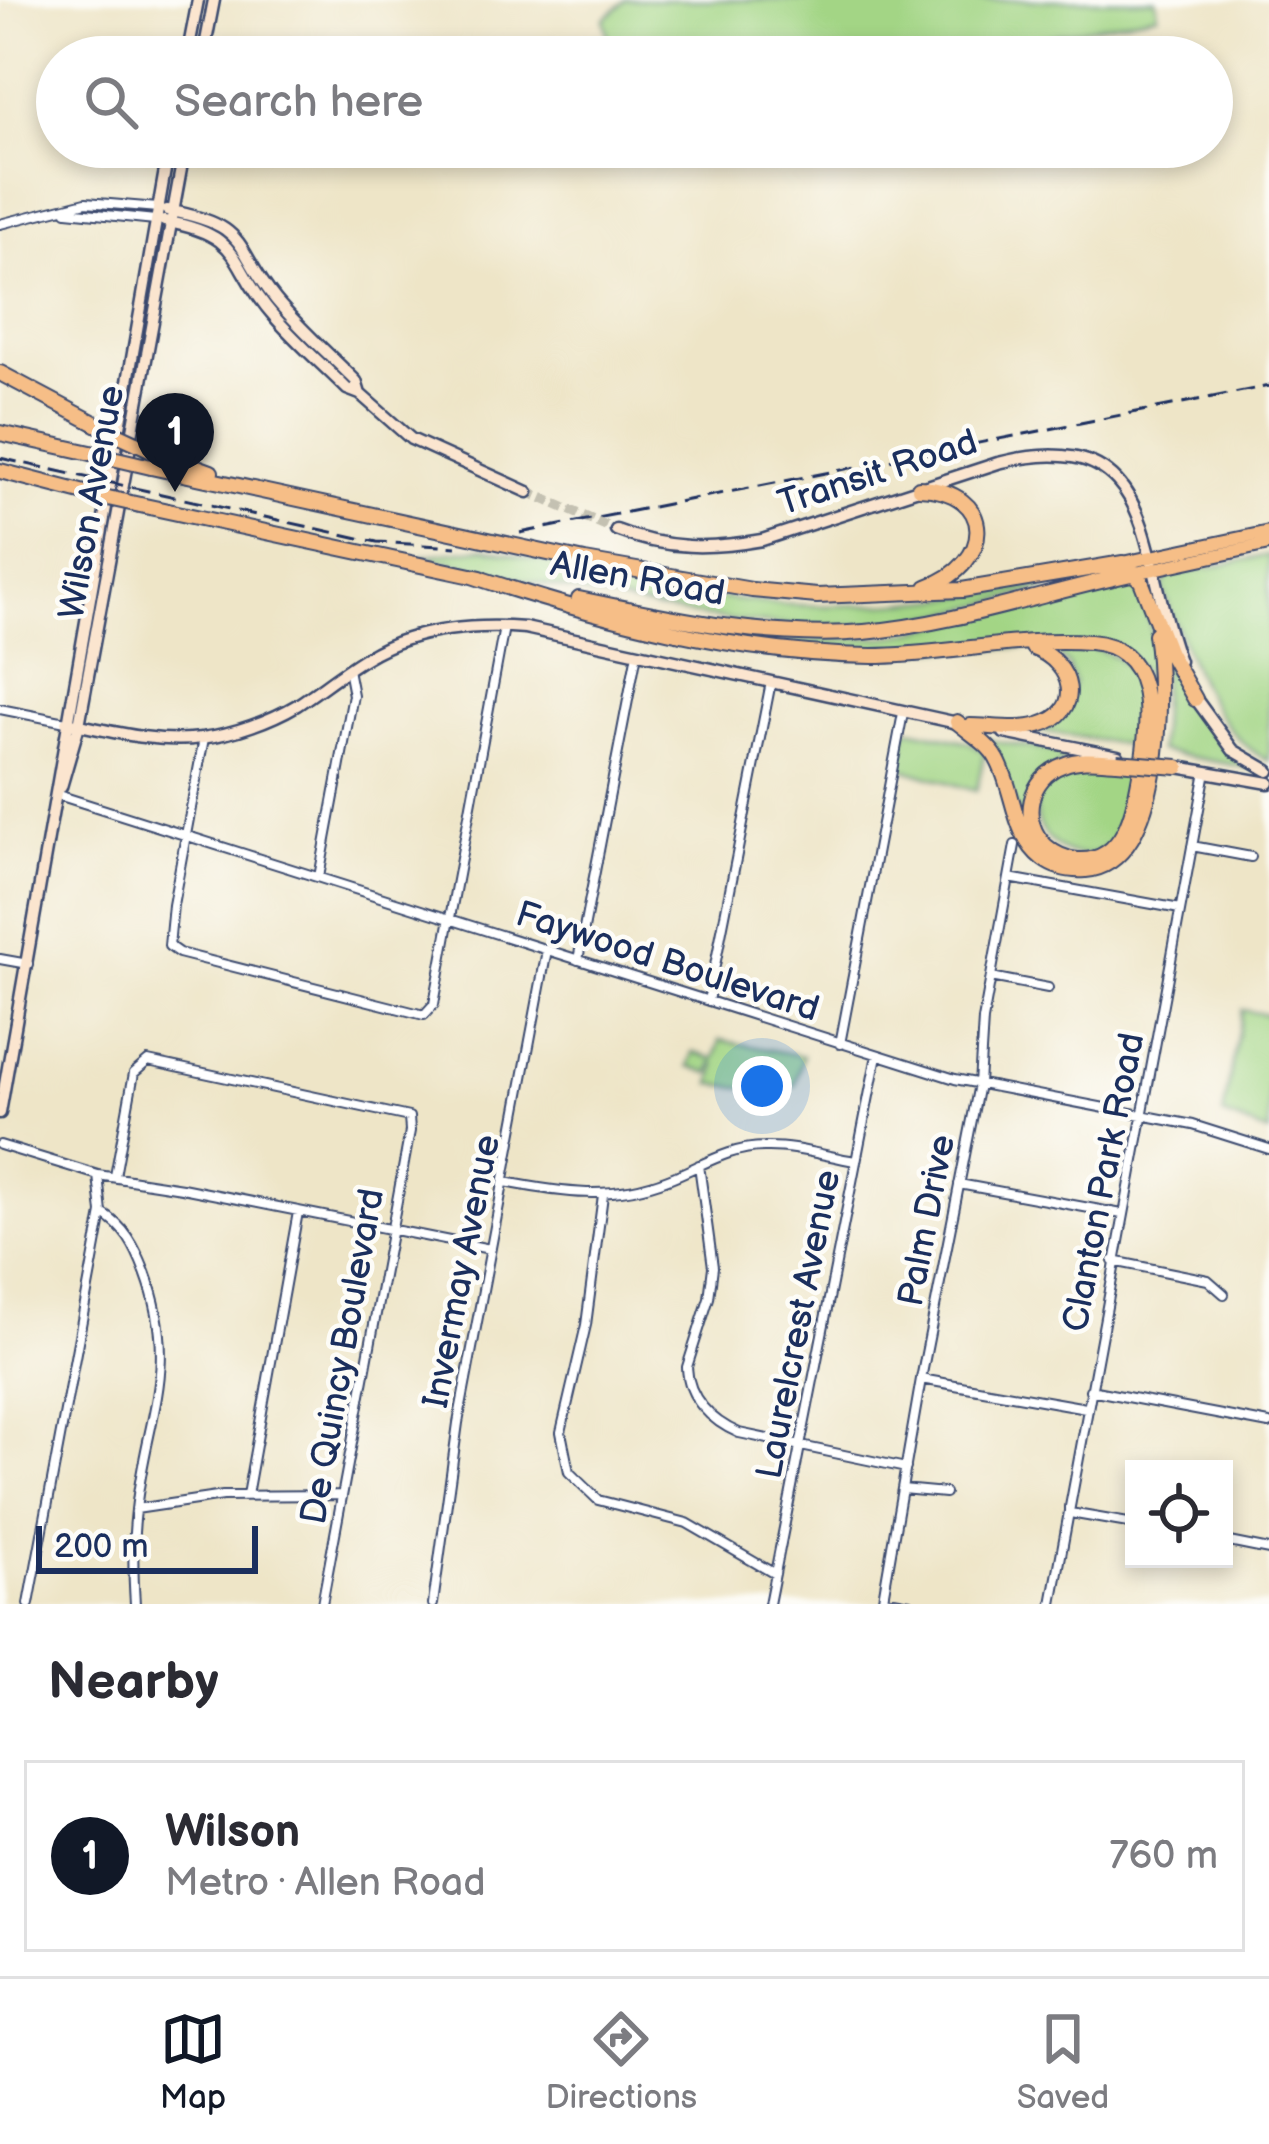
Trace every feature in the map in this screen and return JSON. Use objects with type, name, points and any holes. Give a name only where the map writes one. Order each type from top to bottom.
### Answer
[{"type":"highway","points":[[2,373],[153,459]]},
{"type":"highway","name":"Allen Road","points":[[0,428],[91,453],[153,459],[585,561],[693,581],[817,596],[962,590],[1123,563]]},
{"type":"highway","name":"Allen Road","points":[[0,470],[85,493],[631,610],[728,624],[859,633],[930,623],[1136,573]]},
{"type":"highway","points":[[0,481],[85,493]]},
{"type":"highway","points":[[907,593],[956,574],[969,561],[977,537],[975,520],[961,499],[946,491],[920,488]]},
{"type":"highway","points":[[1123,563],[1136,573],[1169,653],[1195,699]]},
{"type":"highway","points":[[472,576],[601,614],[813,655],[945,653],[1087,641],[1117,649],[1143,680],[1149,708],[1134,806],[1120,839],[1108,852],[1088,860],[1056,854],[1036,835],[1030,804],[1039,782],[1050,771],[1070,763],[1118,759],[1178,767]]},
{"type":"highway","points":[[963,724],[999,762],[1024,836],[1039,857],[1076,871],[1098,869],[1116,859],[1141,823],[1159,726],[1162,684],[1151,607]]},
{"type":"highway","points":[[963,724],[1035,727],[1053,720],[1066,703],[1069,688],[1059,662],[1023,645]]},
{"type":"main road","points":[[191,36],[198,0]]},
{"type":"main road","points":[[207,36],[214,0]]},
{"type":"main road","name":"Wilson Avenue","points":[[73,723],[165,168]]},
{"type":"main road","name":"Wilson Avenue","points":[[0,1114],[181,168]]},
{"type":"main road","points":[[156,214],[204,230],[225,243],[272,314],[347,388],[411,439],[528,492]]},
{"type":"main road","name":"Transit Road","points":[[616,530],[667,545],[724,546],[763,539],[1029,455],[1079,458],[1108,472],[1137,509],[1143,548],[1195,699],[1233,750],[1269,771]]},
{"type":"main road","name":"Allen Road","points":[[1136,573],[1151,564],[1269,532]]},
{"type":"main road","name":"Allen Road","points":[[1123,563],[1151,564],[1269,544]]},
{"type":"main road","points":[[73,723],[170,740],[204,738],[293,707],[348,669],[405,639],[448,630],[504,627],[1118,759]]},
{"type":"main road","points":[[1178,767],[1269,783]]},
{"type":"street","points":[[0,224],[105,201],[156,214]]},
{"type":"street","points":[[204,738],[170,946],[424,1015],[434,1004],[504,627]]},
{"type":"street","points":[[578,960],[637,652]]},
{"type":"street","points":[[319,878],[353,695],[348,669]]},
{"type":"street","points":[[709,1001],[771,682]]},
{"type":"street","points":[[0,709],[73,723]]},
{"type":"street","points":[[840,1044],[903,712]]},
{"type":"street","name":"Clanton Park Road","points":[[1052,1604],[1207,771]]},
{"type":"street","name":"Faywood Boulevard","points":[[58,795],[877,1055],[979,1084],[1220,1131],[1269,1149]]},
{"type":"street","name":"Palm Drive","points":[[883,1601],[979,1084],[982,1020],[1015,845]]},
{"type":"street","points":[[1192,846],[1251,856]]},
{"type":"street","points":[[1009,878],[1180,909]]},
{"type":"street","name":"Invermay Avenue","points":[[433,1604],[454,1446],[547,950]]},
{"type":"street","points":[[0,959],[29,964]]},
{"type":"street","points":[[991,977],[1048,988]]},
{"type":"street","name":"Laurelcrest Avenue","points":[[769,1604],[877,1055]]},
{"type":"street","name":"De Quincy Boulevard","points":[[116,1176],[134,1073],[148,1060],[409,1117],[322,1604]]},
{"type":"street","points":[[0,1145],[98,1175],[490,1249]]},
{"type":"street","points":[[505,1182],[568,1194],[603,1195],[653,1185],[729,1153],[765,1147],[855,1161]]},
{"type":"street","points":[[699,1166],[713,1267],[709,1298],[689,1354],[688,1378],[699,1403],[725,1427],[906,1468]]},
{"type":"street","points":[[29,1604],[102,1213],[98,1175]]},
{"type":"street","points":[[959,1184],[1123,1214]]},
{"type":"street","points":[[603,1195],[586,1325],[561,1432],[569,1472],[598,1500],[687,1523],[776,1574]]},
{"type":"street","points":[[247,1495],[298,1212]]},
{"type":"street","points":[[102,1213],[116,1221],[135,1245],[156,1300],[163,1340],[162,1382],[136,1509],[134,1604]]},
{"type":"street","points":[[1113,1261],[1208,1280],[1224,1294]]},
{"type":"street","points":[[921,1379],[1087,1408]]},
{"type":"street","points":[[1090,1390],[1269,1424]]},
{"type":"street","points":[[902,1489],[946,1493]]},
{"type":"street","points":[[136,1509],[247,1495],[341,1495]]},
{"type":"street","points":[[1070,1513],[1125,1522]]},
{"type":"street","points":[[1233,1543],[1269,1550]]},
{"type":"street","points":[[883,1601],[910,1604]]},
{"type":"green space","points":[[626,0],[1156,0],[1158,14],[1049,36],[608,36],[604,19]]},
{"type":"green space","points":[[484,548],[659,587],[765,603],[869,605],[1041,585],[1043,589],[895,622],[791,625],[684,614],[421,556]]},
{"type":"green space","points":[[1269,555],[1269,761],[1248,747],[1214,708],[1162,588],[1168,576]]},
{"type":"green space","points":[[1133,580],[1153,644],[1153,711],[1144,672],[1116,645],[880,651],[782,647],[781,642],[889,637]]},
{"type":"green space","points":[[1080,645],[1102,651],[1128,668],[1139,693],[1140,747],[1035,730],[1054,724],[1074,683],[1068,665],[1050,647]]},
{"type":"green space","points":[[1166,655],[1201,718],[1249,768],[1159,751]]},
{"type":"green space","points":[[910,729],[969,742],[985,753],[976,791],[901,768]]},
{"type":"green space","points":[[983,739],[1082,756],[1060,761],[1023,821]]},
{"type":"green space","points":[[1071,767],[1135,773],[1115,836],[1099,851],[1081,855],[1063,850],[1038,821],[1037,802],[1047,783]]},
{"type":"green space","points":[[1242,1010],[1269,1015],[1269,1133],[1223,1115]]},
{"type":"green space","points":[[720,1040],[803,1056],[795,1086],[763,1084],[764,1073],[749,1070],[747,1088],[712,1084],[716,1064],[710,1073],[689,1066],[693,1052],[715,1059]]},
{"type":"tunnel","points":[[528,492],[616,530]]},
{"type":"railway","points":[[520,533],[1269,386]]},
{"type":"railway","points":[[0,458],[377,542],[456,547]]},
{"type":"place","name":"Wilson","points":[[175,492]]}]
